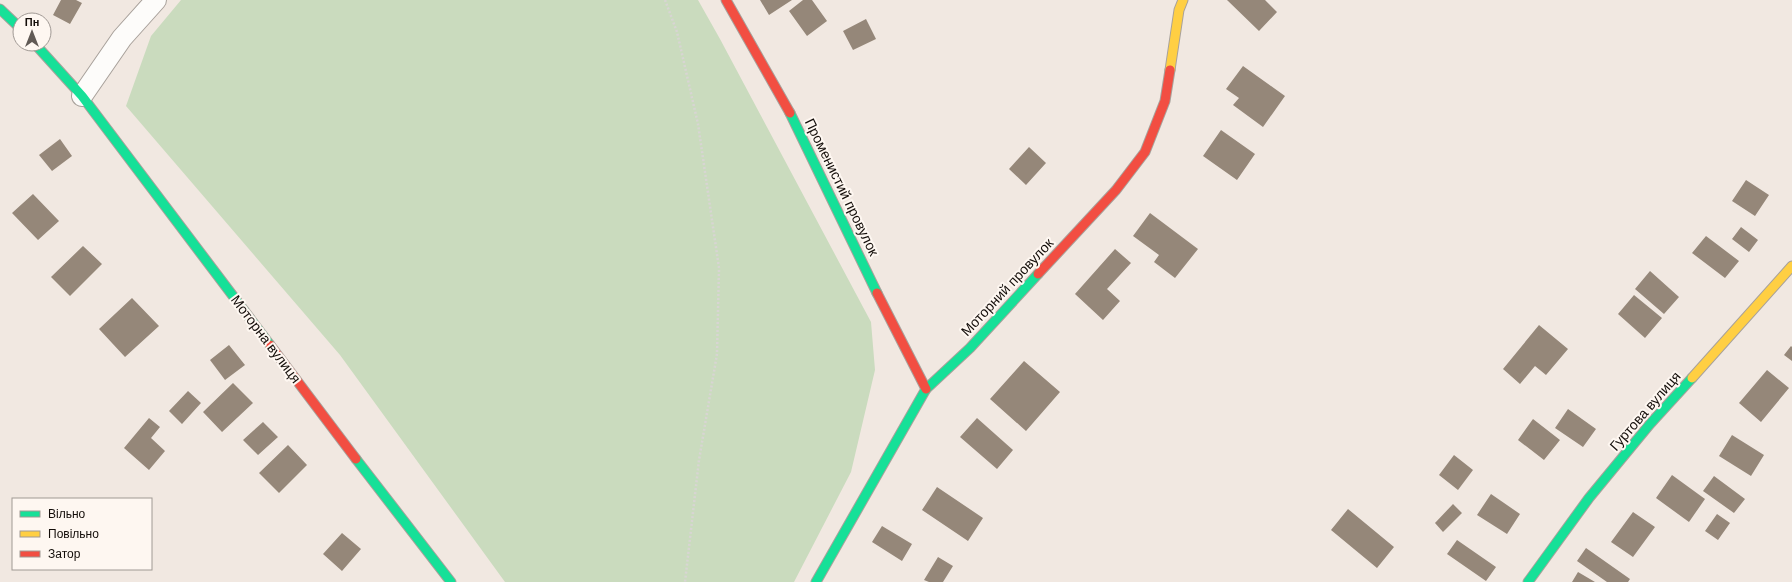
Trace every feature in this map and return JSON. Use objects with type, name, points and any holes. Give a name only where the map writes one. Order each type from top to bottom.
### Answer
[{"type":"street","points":[[82,96],[122,38],[156,0]]},
{"type":"street","name":"Променистий провулок","points":[[726,0],[800,130],[879,297],[926,389]]},
{"type":"street","name":"Моторний провулок","points":[[816,582],[926,389],[970,348],[1116,190],[1145,152],[1165,101],[1179,10],[1183,0]]},
{"type":"street","points":[[0,9],[12,20]]},
{"type":"street","name":"Моторна вулиця","points":[[42,52],[82,96],[451,582]]},
{"type":"street","name":"Гуртова вулиця","points":[[1528,582],[1589,498],[1650,424],[1792,266]]},
{"type":"path","points":[[665,0],[677,32],[698,124],[719,268],[717,354],[699,460],[685,582]]},
{"type":"green space","points":[[181,0],[698,0],[871,322],[875,370],[851,472],[794,582],[505,582],[340,355],[126,106],[151,36]]},
{"type":"building","points":[[61,0],[76,0],[82,3],[70,24],[53,15]]},
{"type":"building","points":[[760,0],[792,0],[769,15]]},
{"type":"building","points":[[803,0],[812,0],[827,21],[807,36],[789,11]]},
{"type":"building","points":[[1227,0],[1265,0],[1277,12],[1259,31]]},
{"type":"building","points":[[866,19],[876,39],[853,50],[843,31]]},
{"type":"building","points":[[1243,66],[1285,96],[1263,127],[1233,105],[1239,98],[1226,89]]},
{"type":"building","points":[[1221,130],[1255,154],[1237,180],[1203,156]]},
{"type":"building","points":[[60,139],[72,156],[52,171],[39,155]]},
{"type":"building","points":[[1029,147],[1046,163],[1026,185],[1009,169]]},
{"type":"building","points":[[1746,180],[1769,195],[1755,216],[1732,201]]},
{"type":"building","points":[[33,194],[59,221],[38,240],[12,213]]},
{"type":"building","points":[[1150,213],[1198,249],[1175,278],[1154,262],[1159,255],[1133,236]]},
{"type":"building","points":[[1741,227],[1758,240],[1749,252],[1732,239]]},
{"type":"building","points":[[1706,236],[1739,261],[1725,278],[1692,253]]},
{"type":"building","points":[[83,246],[102,264],[70,296],[51,277]]},
{"type":"building","points":[[1115,249],[1131,263],[1107,289],[1120,301],[1103,320],[1075,294]]},
{"type":"building","points":[[1650,271],[1679,297],[1664,314],[1635,289]]},
{"type":"building","points":[[1634,295],[1662,318],[1645,338],[1618,314]]},
{"type":"building","points":[[132,298],[159,326],[125,357],[99,329]]},
{"type":"building","points":[[1539,325],[1568,349],[1546,375],[1535,366],[1520,384],[1503,369]]},
{"type":"building","points":[[229,345],[245,365],[225,380],[210,360]]},
{"type":"building","points":[[1791,346],[1792,347],[1792,361],[1784,355]]},
{"type":"building","points":[[1024,361],[1060,392],[1026,431],[990,399]]},
{"type":"building","points":[[1767,370],[1789,388],[1761,422],[1739,403]]},
{"type":"building","points":[[233,383],[253,403],[222,432],[203,412]]},
{"type":"building","points":[[188,391],[201,403],[182,424],[169,411]]},
{"type":"building","points":[[1568,409],[1596,429],[1583,447],[1555,428]]},
{"type":"building","points":[[149,418],[160,427],[151,438],[165,451],[149,470],[124,448]]},
{"type":"building","points":[[977,418],[1013,450],[997,469],[960,437]]},
{"type":"building","points":[[1533,419],[1560,440],[1544,460],[1518,440]]},
{"type":"building","points":[[263,422],[278,437],[258,455],[243,440]]},
{"type":"building","points":[[1732,435],[1764,455],[1751,476],[1719,456]]},
{"type":"building","points":[[288,445],[307,465],[279,493],[259,473]]},
{"type":"building","points":[[1454,455],[1473,470],[1458,490],[1439,475]]},
{"type":"building","points":[[1672,475],[1705,499],[1689,522],[1656,498]]},
{"type":"building","points":[[1714,476],[1745,499],[1734,513],[1703,491]]},
{"type":"building","points":[[937,487],[983,518],[968,541],[922,510]]},
{"type":"building","points":[[1491,494],[1520,514],[1507,534],[1477,515]]},
{"type":"building","points":[[1453,504],[1462,513],[1443,532],[1435,523]]},
{"type":"building","points":[[1348,509],[1394,547],[1377,568],[1331,530]]},
{"type":"building","points":[[1633,512],[1655,527],[1633,557],[1611,542]]},
{"type":"building","points":[[1717,514],[1730,523],[1718,540],[1705,531]]},
{"type":"building","points":[[882,526],[912,544],[902,561],[872,542]]},
{"type":"building","points":[[342,533],[361,549],[342,571],[323,554]]},
{"type":"building","points":[[1457,540],[1496,567],[1486,581],[1447,554]]},
{"type":"building","points":[[1586,548],[1630,579],[1628,582],[1607,582],[1577,561]]},
{"type":"building","points":[[938,557],[953,566],[943,582],[929,582],[924,580]]},
{"type":"building","points":[[1578,572],[1595,582],[1572,582]]},
{"type":"traffic: fast","points":[[0,9],[12,20]]},
{"type":"traffic: fast","points":[[42,52],[82,96],[270,345]]},
{"type":"traffic: fast","points":[[790,113],[877,293]]},
{"type":"traffic: fast","points":[[816,582],[926,389],[970,348],[1038,274]]},
{"type":"traffic: fast","points":[[1528,582],[1589,498],[1650,424],[1692,378]]},
{"type":"traffic: fast","points":[[356,459],[451,582]]},
{"type":"traffic: slow","points":[[1170,70],[1179,10],[1183,0]]},
{"type":"traffic: slow","points":[[1692,378],[1792,266]]},
{"type":"traffic: jam","points":[[726,0],[790,113]]},
{"type":"traffic: jam","points":[[1038,274],[1116,190],[1145,152],[1165,101],[1170,70]]},
{"type":"traffic: jam","points":[[877,293],[926,389]]},
{"type":"traffic: jam","points":[[270,345],[356,459]]}]
